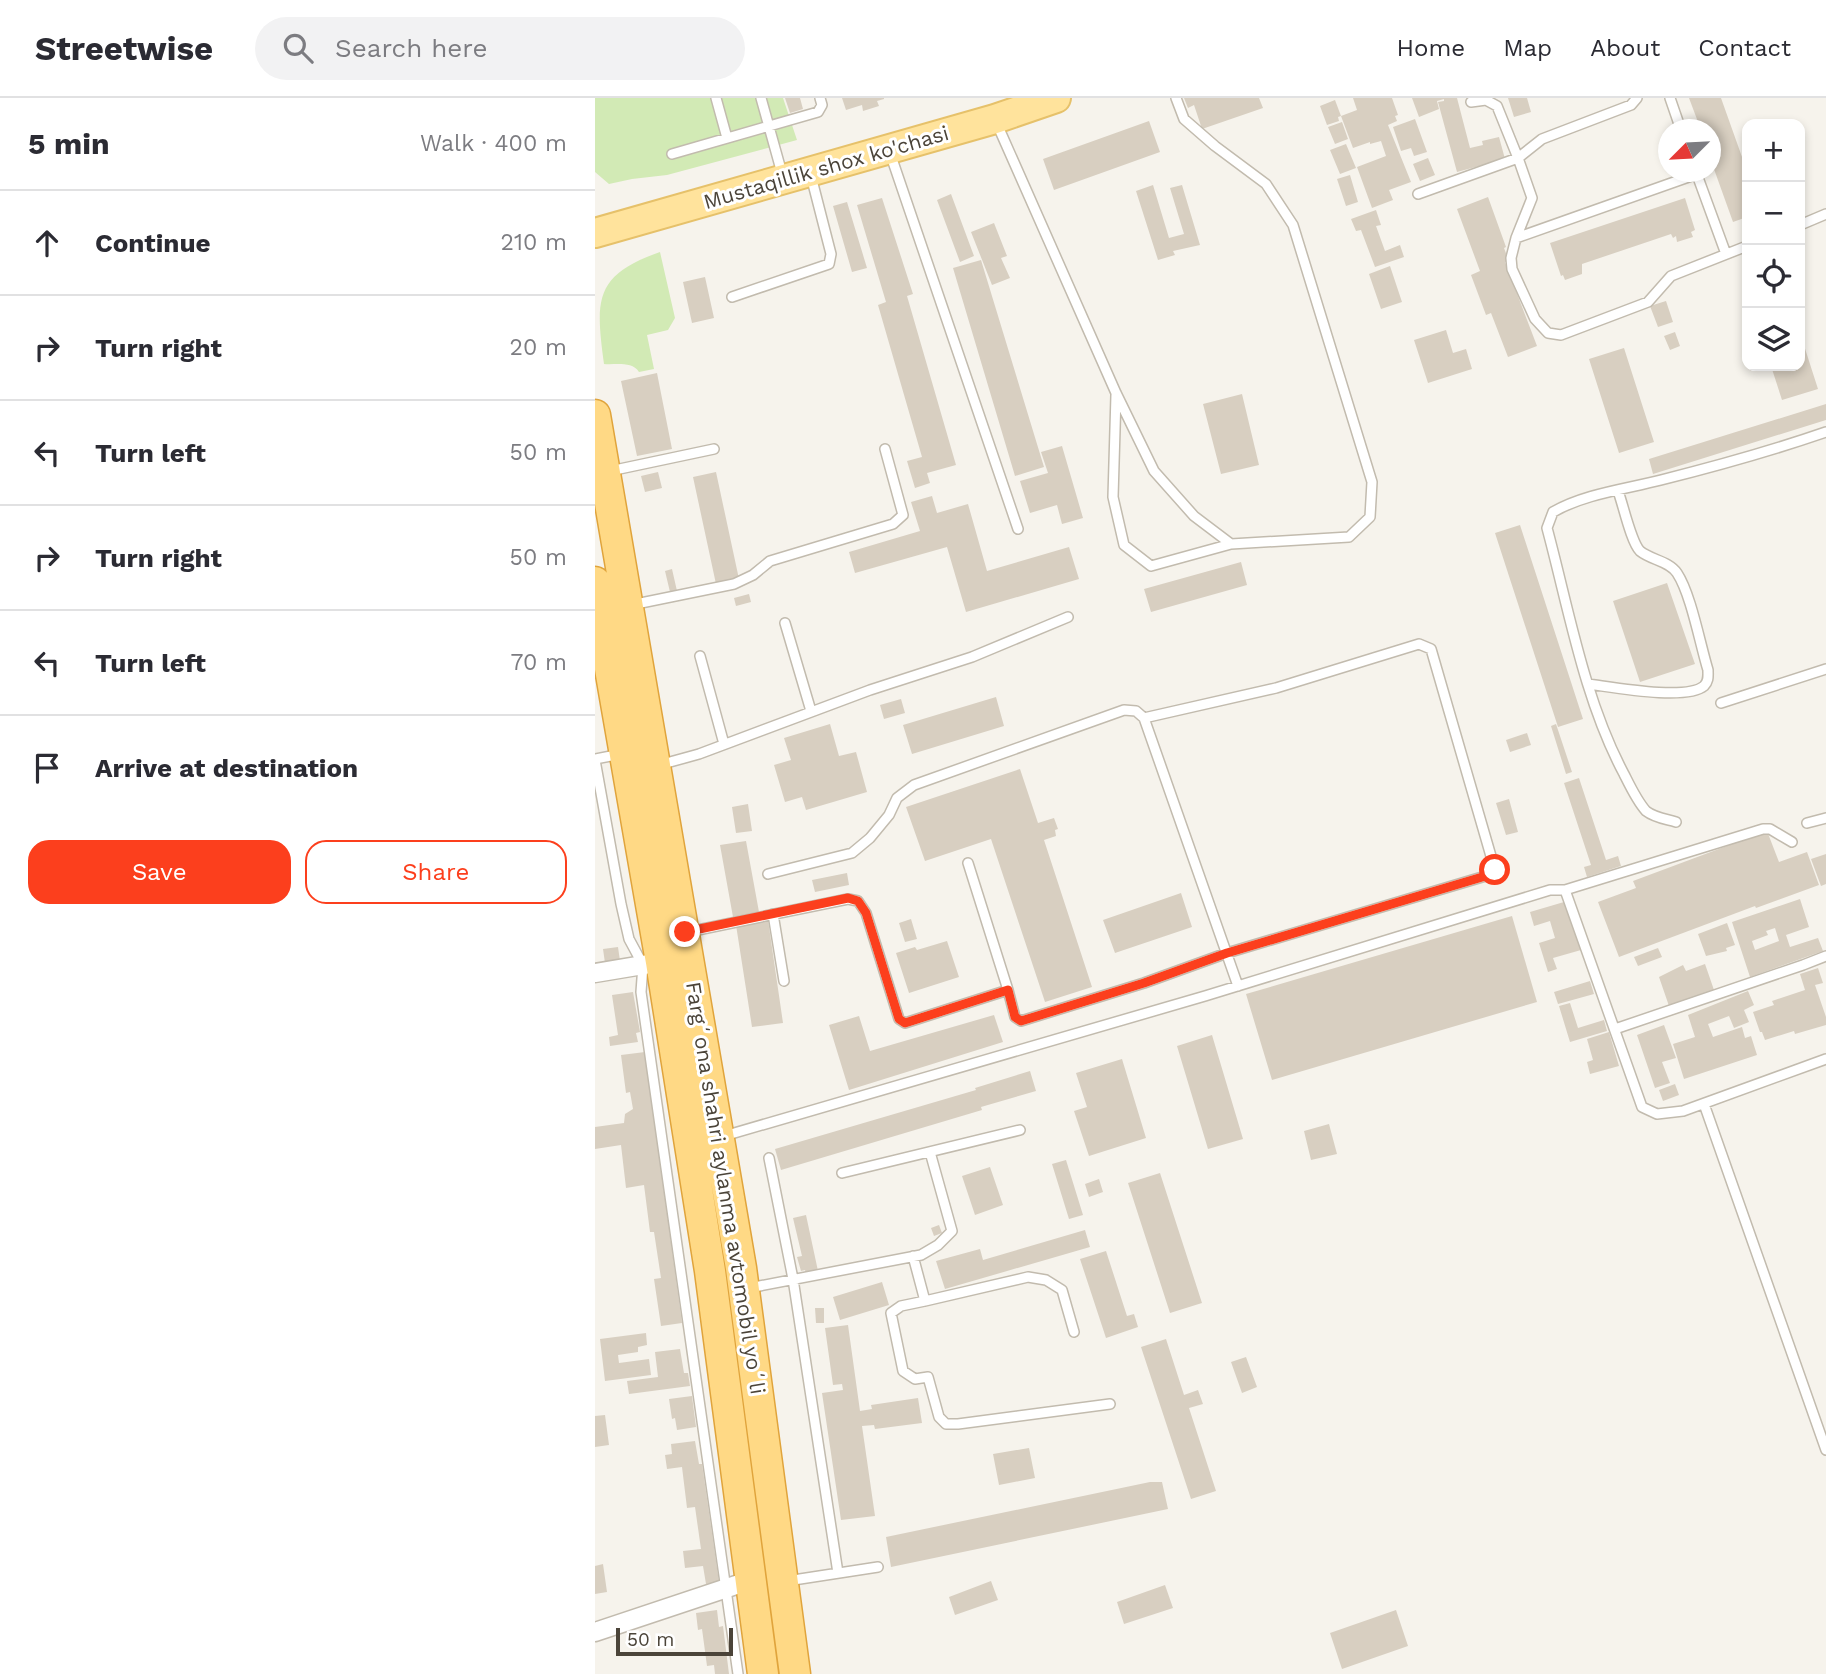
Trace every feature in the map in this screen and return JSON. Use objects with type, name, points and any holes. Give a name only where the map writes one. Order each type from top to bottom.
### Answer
[{"type":"highway","name":"Fargʻona shahri aylanma avtomobil yoʻli","points":[[595,415],[744,1289],[795,1674]]},
{"type":"highway","name":"Fargʻona shahri aylanma avtomobil yoʻli","points":[[595,582],[625,753],[652,964],[710,1270],[739,1585],[763,1674]]},
{"type":"main road","name":"Mustaqillik shox ko'chasi","points":[[595,233],[995,119],[1046,100]]},
{"type":"street","points":[[595,973],[652,964]]},
{"type":"street","points":[[595,1632],[739,1585]]},
{"type":"lane","points":[[716,98],[727,138]]},
{"type":"lane","points":[[761,98],[783,180]]},
{"type":"lane","points":[[672,154],[818,112],[822,105],[820,98]]},
{"type":"lane","points":[[1116,393],[1113,497],[1124,545],[1151,566],[1231,544],[1349,537],[1370,517],[1372,482],[1293,225],[1266,184],[1184,119],[1176,98]]},
{"type":"lane","points":[[1418,194],[1518,158],[1542,139],[1631,105],[1637,98]]},
{"type":"lane","points":[[1670,98],[1677,119]]},
{"type":"lane","points":[[1471,102],[1486,100],[1497,106],[1518,158],[1532,198],[1511,258],[1518,285],[1535,319],[1553,335],[1560,335],[1648,302],[1671,276],[1742,248]]},
{"type":"lane","points":[[995,119],[1116,393],[1154,471],[1194,516],[1231,544]]},
{"type":"lane","points":[[889,149],[1018,529]]},
{"type":"lane","points":[[732,297],[829,264],[831,254],[810,172]]},
{"type":"lane","points":[[1516,238],[1672,182]]},
{"type":"lane","points":[[1700,182],[1726,254]]},
{"type":"lane","points":[[1805,223],[1826,215]]},
{"type":"lane","points":[[1676,821],[1658,818],[1646,810],[1609,747],[1588,684],[1548,528],[1553,512],[1564,506],[1618,491],[1756,456],[1826,432]]},
{"type":"lane","points":[[605,472],[714,449]]},
{"type":"lane","points":[[628,605],[734,584],[753,575],[770,561],[893,524],[903,515],[885,449]]},
{"type":"lane","points":[[1588,684],[1669,693],[1703,687],[1708,680],[1708,670],[1677,573],[1669,565],[1649,557],[1637,548],[1618,491]]},
{"type":"lane","points":[[656,765],[699,754],[811,711],[972,657],[1068,617]]},
{"type":"lane","points":[[785,623],[811,711]]},
{"type":"lane","points":[[968,863],[1015,1017],[1021,1021],[1144,983],[1227,953],[1489,875],[1495,870],[1431,649],[1419,644],[1276,688],[1144,718]]},
{"type":"lane","points":[[701,656],[724,744]]},
{"type":"lane","points":[[1721,703],[1826,669]]},
{"type":"lane","points":[[768,874],[852,853],[870,838],[889,815],[897,798],[914,785],[1124,710],[1136,711],[1144,718],[1238,986]]},
{"type":"lane","points":[[625,753],[595,759],[629,939],[652,964]]},
{"type":"lane","points":[[1807,823],[1826,818]]},
{"type":"lane","points":[[719,1138],[1238,986],[1550,890],[1565,890],[1763,829],[1770,829],[1792,842]]},
{"type":"lane","points":[[1565,890],[1642,1107],[1657,1114],[1683,1111],[1826,1059]]},
{"type":"lane","points":[[685,932],[848,898],[858,901],[866,913],[899,1019],[905,1023],[1008,990]]},
{"type":"lane","points":[[773,914],[784,981]]},
{"type":"lane","points":[[1615,1029],[1826,956]]},
{"type":"lane","points":[[1704,1104],[1826,1450]]},
{"type":"lane","points":[[842,1173],[1020,1130]]},
{"type":"lane","points":[[744,1289],[921,1255],[938,1245],[952,1231],[930,1152]]},
{"type":"lane","points":[[769,1158],[793,1279],[838,1573]]},
{"type":"lane","points":[[913,1256],[925,1301]]},
{"type":"lane","points":[[1074,1332],[1062,1290],[1046,1280],[1028,1277],[901,1306],[891,1313],[904,1371],[915,1379],[928,1377],[939,1417],[946,1424],[1110,1404]]},
{"type":"lane","points":[[783,1582],[878,1567]]},
{"type":"lane","points":[[738,1674],[739,1585]]},
{"type":"green space","points":[[595,98],[783,98],[797,140],[667,175],[609,184],[595,172]]},
{"type":"green space","points":[[660,252],[675,318],[668,330],[647,335],[654,369],[639,372],[628,365],[604,364],[600,322],[604,292],[611,280],[623,270]]},
{"type":"building","points":[[785,98],[800,98],[803,109],[790,113]]},
{"type":"building","points":[[842,98],[884,99],[877,101],[879,106],[863,111],[862,105],[846,110]]},
{"type":"building","points":[[1184,98],[1259,98],[1263,108],[1202,129],[1194,105],[1188,108]]},
{"type":"building","points":[[1353,98],[1392,98],[1398,115],[1395,116],[1397,121],[1388,125],[1411,182],[1389,190],[1393,200],[1372,208],[1357,167],[1386,156],[1381,141],[1353,148],[1341,116],[1357,110]]},
{"type":"building","points":[[1412,98],[1457,98],[1470,148],[1483,145],[1482,141],[1499,137],[1505,159],[1457,172],[1438,102],[1444,99],[1437,101],[1439,109],[1419,117]]},
{"type":"building","points":[[1508,98],[1527,98],[1531,112],[1514,117]]},
{"type":"building","points":[[1689,98],[1721,98],[1742,157],[1742,219],[1733,222],[1719,182],[1721,182],[1721,119],[1697,119]]},
{"type":"building","points":[[1335,100],[1341,116],[1338,117],[1339,121],[1327,125],[1320,106]]},
{"type":"building","points":[[1415,119],[1427,152],[1414,156],[1411,148],[1401,151],[1393,127]]},
{"type":"building","points":[[1149,121],[1160,152],[1054,190],[1043,159]]},
{"type":"building","points":[[1342,122],[1348,139],[1335,144],[1328,127]]},
{"type":"building","points":[[1346,144],[1356,168],[1340,174],[1330,150]]},
{"type":"building","points":[[1428,158],[1435,175],[1420,181],[1413,164]]},
{"type":"building","points":[[1350,175],[1358,202],[1346,206],[1337,179]]},
{"type":"building","points":[[1153,185],[1169,238],[1184,234],[1170,188],[1182,185],[1200,245],[1173,251],[1175,255],[1158,260],[1136,191]]},
{"type":"building","points":[[951,194],[974,256],[960,262],[937,200]]},
{"type":"building","points":[[1488,197],[1506,247],[1504,248],[1509,261],[1505,262],[1537,346],[1508,357],[1491,313],[1486,315],[1471,275],[1480,271],[1457,209]]},
{"type":"building","points":[[882,198],[913,294],[907,296],[956,465],[927,473],[930,483],[915,488],[907,461],[922,457],[878,305],[886,302],[857,205]]},
{"type":"building","points":[[1685,198],[1695,230],[1691,232],[1693,237],[1677,242],[1676,236],[1673,238],[1671,234],[1582,264],[1582,274],[1565,280],[1563,275],[1561,276],[1550,243]]},
{"type":"building","points":[[847,202],[867,268],[852,272],[833,206]]},
{"type":"building","points":[[1376,210],[1381,225],[1376,226],[1385,251],[1400,245],[1404,257],[1375,267],[1361,230],[1356,231],[1351,219]]},
{"type":"building","points":[[994,223],[1007,256],[1001,258],[1010,278],[992,285],[971,232]]},
{"type":"building","points":[[981,260],[1044,467],[1015,476],[953,268]]},
{"type":"building","points":[[1390,266],[1402,302],[1381,309],[1369,274]]},
{"type":"building","points":[[705,277],[714,318],[692,323],[683,282]]},
{"type":"building","points":[[1666,301],[1673,322],[1658,327],[1650,306]]},
{"type":"building","points":[[1446,330],[1453,353],[1466,349],[1472,369],[1428,383],[1414,340]]},
{"type":"building","points":[[1675,332],[1680,346],[1670,350],[1664,336]]},
{"type":"building","points":[[1624,348],[1654,442],[1619,453],[1589,359]]},
{"type":"building","points":[[1805,349],[1818,389],[1782,400],[1773,371],[1805,371]]},
{"type":"building","points":[[657,373],[672,449],[637,456],[621,381]]},
{"type":"building","points":[[1242,394],[1259,465],[1221,474],[1203,404]]},
{"type":"building","points":[[1826,404],[1826,420],[1653,474],[1649,459]]},
{"type":"building","points":[[1062,446],[1083,518],[1062,524],[1057,505],[1030,513],[1020,481],[1048,473],[1041,452]]},
{"type":"building","points":[[658,472],[662,488],[645,492],[641,476]]},
{"type":"building","points":[[716,472],[739,579],[716,584],[693,477]]},
{"type":"building","points":[[932,496],[937,513],[968,504],[987,571],[1069,547],[1079,579],[966,612],[947,547],[855,573],[849,552],[920,531],[911,502]]},
{"type":"building","points":[[1520,525],[1583,719],[1558,727],[1495,533]]},
{"type":"building","points":[[1241,562],[1247,585],[1151,612],[1144,589]]},
{"type":"building","points":[[672,569],[677,591],[670,592],[665,571]]},
{"type":"building","points":[[1667,583],[1695,664],[1640,682],[1613,601]]},
{"type":"building","points":[[749,594],[751,602],[736,606],[734,598]]},
{"type":"building","points":[[996,697],[1004,726],[912,754],[903,725]]},
{"type":"building","points":[[901,699],[905,713],[884,719],[880,705]]},
{"type":"building","points":[[830,724],[839,756],[856,752],[867,792],[806,810],[802,797],[785,802],[774,765],[791,760],[784,738]]},
{"type":"building","points":[[1556,724],[1572,772],[1566,774],[1551,726]]},
{"type":"building","points":[[1527,733],[1531,745],[1510,752],[1506,740]]},
{"type":"building","points":[[1020,769],[1038,823],[1054,818],[1058,829],[1055,830],[1056,836],[1044,840],[1092,987],[1045,1002],[991,839],[925,861],[906,807]]},
{"type":"building","points":[[1579,778],[1606,860],[1618,856],[1621,866],[1587,877],[1584,867],[1591,865],[1564,783]]},
{"type":"building","points":[[1509,799],[1518,832],[1506,835],[1496,803]]},
{"type":"building","points":[[748,804],[752,831],[736,833],[732,807]]},
{"type":"building","points":[[1767,831],[1779,862],[1807,852],[1819,885],[1619,957],[1598,902],[1636,888],[1633,881]]},
{"type":"building","points":[[746,841],[759,912],[733,917],[720,845]]},
{"type":"building","points":[[1826,854],[1826,884],[1821,886],[1811,859]]},
{"type":"building","points":[[847,873],[849,885],[815,892],[812,880]]},
{"type":"building","points":[[1181,893],[1192,927],[1115,953],[1103,920]]},
{"type":"building","points":[[1800,899],[1809,927],[1786,935],[1790,947],[1818,938],[1823,951],[1750,977],[1732,922]],"holes":[[[1775,928],[1779,941],[1755,950],[1752,941],[1768,935],[1766,931]]]},
{"type":"building","points":[[1564,902],[1581,950],[1553,958],[1557,969],[1548,972],[1539,943],[1555,938],[1550,921],[1534,926],[1530,912]]},
{"type":"building","points":[[1512,916],[1537,1002],[1272,1080],[1246,994]]},
{"type":"building","points":[[911,919],[917,939],[905,942],[899,923]]},
{"type":"building","points":[[768,920],[783,1023],[752,1027],[736,925]]},
{"type":"building","points":[[1727,923],[1735,945],[1726,948],[1727,951],[1706,956],[1698,934]]},
{"type":"building","points":[[947,941],[959,977],[909,993],[896,953]]},
{"type":"building","points":[[618,947],[620,961],[605,963],[603,949]]},
{"type":"building","points":[[1658,948],[1662,957],[1638,966],[1634,957]]},
{"type":"building","points":[[1705,964],[1714,990],[1669,1006],[1659,977],[1683,965],[1686,971]]},
{"type":"building","points":[[1818,968],[1823,983],[1815,985],[1826,1017],[1826,1025],[1765,1040],[1753,1012],[1774,1005],[1772,1001],[1805,990],[1800,974]]},
{"type":"building","points":[[1590,981],[1594,994],[1558,1004],[1554,992]]},
{"type":"building","points":[[1748,991],[1754,1005],[1744,1010],[1749,1022],[1734,1028],[1729,1016],[1708,1024],[1713,1037],[1742,1027],[1745,1038],[1751,1036],[1757,1055],[1684,1079],[1673,1044],[1695,1037],[1688,1015]]},
{"type":"building","points":[[633,992],[640,1032],[636,1033],[638,1042],[610,1046],[609,1037],[618,1035],[612,995]]},
{"type":"building","points":[[1570,1003],[1578,1028],[1604,1020],[1607,1031],[1570,1042],[1559,1006]]},
{"type":"building","points":[[994,1015],[1003,1042],[849,1090],[829,1025],[859,1016],[870,1051]]},
{"type":"building","points":[[1664,1025],[1676,1058],[1662,1062],[1670,1083],[1655,1088],[1637,1035]]},
{"type":"building","points":[[1609,1032],[1619,1066],[1590,1074],[1587,1062],[1593,1060],[1587,1039]]},
{"type":"building","points":[[1212,1035],[1243,1139],[1208,1149],[1177,1046]]},
{"type":"building","points":[[645,1052],[682,1323],[661,1326],[654,1279],[661,1278],[654,1232],[650,1232],[644,1185],[626,1188],[621,1145],[595,1149],[595,1127],[624,1123],[625,1114],[633,1109],[630,1092],[626,1093],[621,1055]]},
{"type":"building","points":[[1122,1059],[1146,1138],[1089,1156],[1074,1111],[1087,1107],[1076,1073]]},
{"type":"building","points":[[1030,1071],[1036,1091],[981,1107],[982,1110],[781,1170],[775,1149],[976,1090],[975,1088]]},
{"type":"building","points":[[1675,1084],[1679,1095],[1663,1101],[1659,1090]]},
{"type":"building","points":[[1329,1124],[1337,1154],[1311,1160],[1304,1131]]},
{"type":"building","points":[[1066,1160],[1083,1215],[1069,1219],[1052,1164]]},
{"type":"building","points":[[990,1167],[1003,1205],[975,1215],[962,1176]]},
{"type":"building","points":[[1160,1173],[1202,1303],[1170,1313],[1128,1183]]},
{"type":"building","points":[[1099,1179],[1103,1192],[1089,1197],[1085,1184]]},
{"type":"building","points":[[806,1215],[818,1271],[806,1274],[805,1270],[801,1271],[797,1257],[802,1256],[793,1218]]},
{"type":"building","points":[[939,1225],[942,1233],[934,1236],[931,1228]]},
{"type":"building","points":[[1085,1230],[1090,1247],[945,1289],[936,1261],[980,1249],[983,1260]]},
{"type":"building","points":[[1106,1251],[1127,1316],[1134,1314],[1138,1327],[1106,1338],[1080,1259]]},
{"type":"building","points":[[882,1282],[889,1305],[840,1320],[833,1297]]},
{"type":"building","points":[[815,1308],[824,1308],[824,1323],[816,1323]]},
{"type":"building","points":[[848,1325],[860,1411],[872,1409],[871,1405],[918,1398],[922,1423],[875,1429],[874,1425],[862,1426],[875,1516],[841,1520],[822,1393],[843,1390],[842,1384],[833,1385],[825,1328]]},
{"type":"building","points":[[646,1333],[647,1345],[638,1347],[638,1352],[618,1355],[619,1363],[649,1359],[651,1375],[605,1381],[600,1339]]},
{"type":"building","points":[[1166,1339],[1184,1395],[1198,1390],[1203,1404],[1189,1408],[1216,1491],[1191,1499],[1141,1347]]},
{"type":"building","points":[[680,1349],[684,1373],[688,1373],[690,1386],[629,1394],[627,1381],[658,1377],[655,1352]]},
{"type":"building","points":[[1246,1357],[1257,1387],[1242,1393],[1231,1362]]},
{"type":"building","points":[[692,1396],[696,1427],[677,1430],[669,1399]]},
{"type":"building","points":[[605,1415],[609,1445],[595,1447],[595,1416]]},
{"type":"building","points":[[695,1441],[699,1464],[702,1464],[719,1582],[706,1584],[703,1566],[685,1568],[683,1551],[701,1549],[695,1507],[687,1508],[682,1467],[667,1469],[665,1455],[672,1454],[671,1444]]},
{"type":"building","points":[[1029,1448],[1035,1478],[999,1485],[993,1454]]},
{"type":"building","points":[[1150,1482],[1162,1482],[1168,1509],[891,1567],[886,1537]]},
{"type":"building","points":[[603,1564],[607,1592],[595,1594],[595,1566]]},
{"type":"building","points":[[991,1581],[998,1600],[955,1615],[949,1597]]},
{"type":"building","points":[[1165,1585],[1173,1608],[1124,1624],[1117,1602]]},
{"type":"building","points":[[717,1610],[719,1627],[723,1626],[729,1674],[715,1674],[714,1665],[707,1666],[702,1629],[698,1630],[696,1613]]},
{"type":"building","points":[[1396,1610],[1408,1646],[1342,1669],[1330,1633]]},
{"type":"route","points":[[685,932],[848,898],[858,901],[866,913],[899,1019],[905,1023],[1008,990],[1015,1017],[1021,1021],[1144,983],[1227,953],[1489,875],[1495,870]]}]
